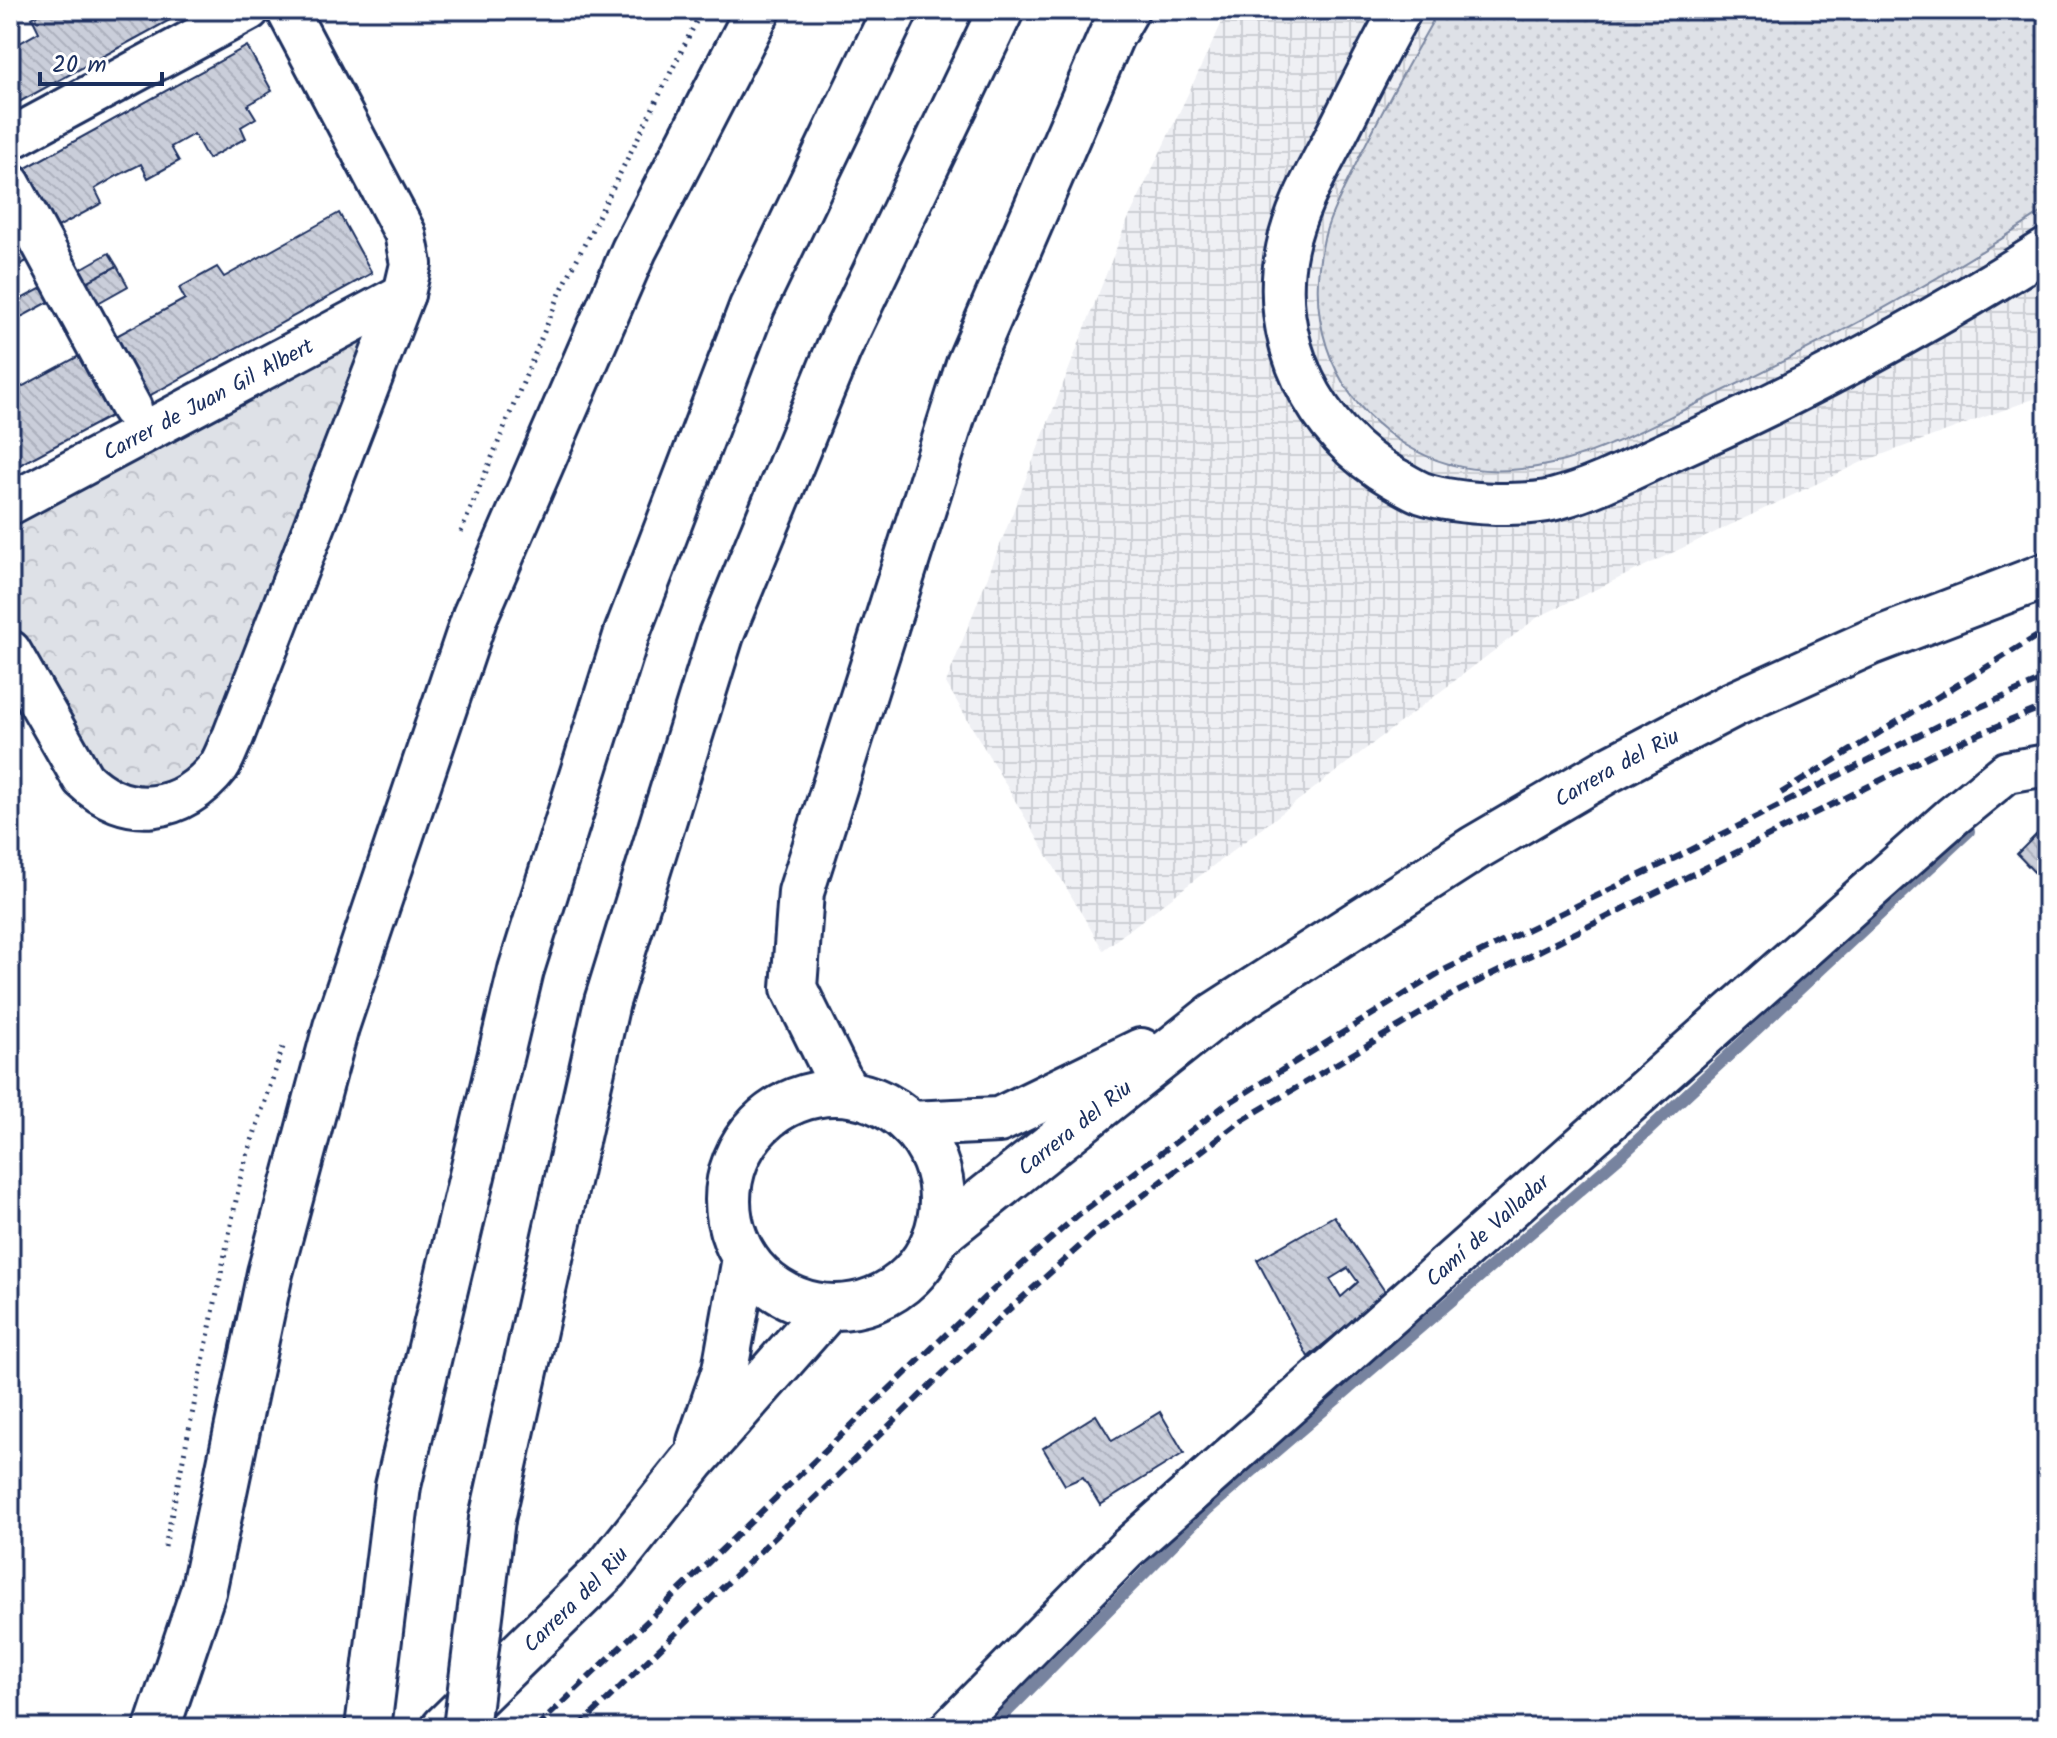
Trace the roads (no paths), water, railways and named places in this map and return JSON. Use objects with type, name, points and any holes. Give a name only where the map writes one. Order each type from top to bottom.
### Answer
[{"type":"main road","points":[[157,1728],[203,1592],[270,1273],[336,1027],[475,616],[634,250],[758,10]]},
{"type":"main road","points":[[368,1728],[398,1486],[521,970],[627,633],[752,307],[895,10]]},
{"type":"main road","points":[[466,1728],[492,1519],[607,1002],[721,635],[839,348],[1001,10]]},
{"type":"main road","points":[[846,1093],[794,988],[801,892],[969,364],[1111,36],[1126,10]]},
{"type":"main road","name":"Carrera del Riu","points":[[935,1238],[1215,1015],[1475,848],[1624,762],[1732,705],[1869,643],[2047,575]]},
{"type":"main road","name":"Carrera del Riu","points":[[910,1124],[999,1120],[1215,1015]]},
{"type":"main road","points":[[846,1093],[891,1109],[910,1124],[929,1148],[940,1177],[942,1208],[935,1238],[923,1262],[905,1282],[882,1297],[856,1305],[829,1307],[804,1303],[781,1293],[761,1278],[745,1258],[732,1231],[727,1201],[731,1171],[743,1144],[763,1121],[788,1104],[816,1094],[846,1093]]},
{"type":"main road","name":"Carrera del Riu","points":[[693,1461],[725,1370],[745,1258]]},
{"type":"main road","name":"Carrera del Riu","points":[[444,1728],[607,1569],[693,1461],[829,1307]]},
{"type":"street","points":[[10,139],[249,10]]},
{"type":"street","points":[[10,651],[83,779],[98,794],[122,806],[146,809],[176,801],[202,783],[219,765],[233,737],[404,294],[411,264],[405,233],[287,10]]},
{"type":"street","points":[[1401,10],[1298,209],[1287,247],[1282,285],[1285,329],[1311,398],[1340,436],[1376,468],[1420,492],[1461,503],[1511,504],[1557,499],[1706,436],[1807,387],[1961,302],[2047,249]]},
{"type":"street","points":[[10,184],[131,408]]},
{"type":"street","name":"Carrer de Juan Gil Albert","points":[[10,504],[404,294]]},
{"type":"street","name":"Camí de Valladar","points":[[951,1728],[1126,1550],[1953,816],[2007,772],[2047,765]]},
{"type":"waterway","points":[[991,1728],[1207,1510],[1625,1152],[1969,831]]},
{"type":"railway","points":[[1781,793],[2047,630]]},
{"type":"railway","points":[[536,1728],[985,1297],[1078,1215],[1224,1106],[1444,970],[1939,725],[2047,678]]},
{"type":"railway","points":[[578,1728],[1004,1314],[1098,1230],[1241,1121],[1453,994],[1941,750],[2047,705]]}]
